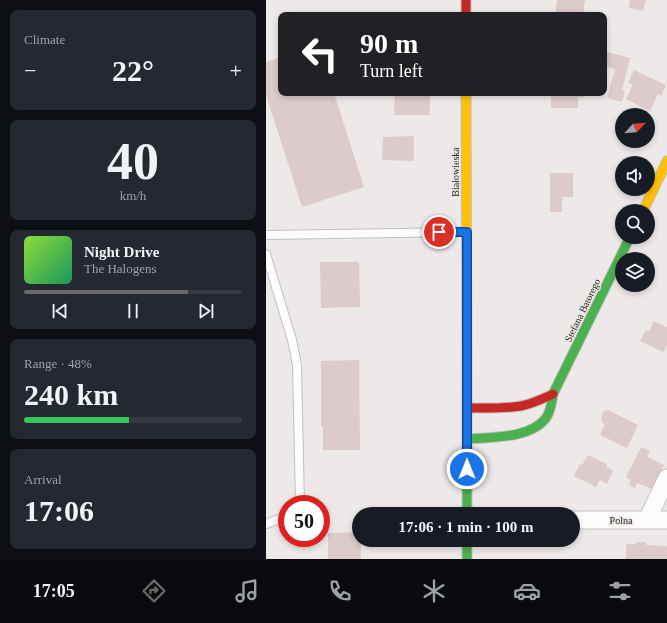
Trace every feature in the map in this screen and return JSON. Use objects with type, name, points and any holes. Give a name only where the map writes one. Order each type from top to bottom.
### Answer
[{"type":"main road","points":[[466,0],[466,12]]},
{"type":"main road","name":"Białowieska","points":[[466,96],[467,507]]},
{"type":"main road","points":[[648,204],[661,188],[667,161]]},
{"type":"main road","name":"Stefana Batorego","points":[[467,439],[509,436],[526,432],[537,426],[546,418],[551,407],[553,394],[627,244]]},
{"type":"main road","points":[[467,408],[519,407],[536,402],[553,394]]},
{"type":"main road","points":[[467,547],[467,559]]},
{"type":"street","name":"Polna","points":[[580,520],[647,520],[667,478]]},
{"type":"street","points":[[647,520],[667,520]]},
{"type":"lane","points":[[266,235],[467,232]]},
{"type":"lane","points":[[266,254],[292,340],[297,365],[300,495]]},
{"type":"lane","points":[[266,524],[278,519]]},
{"type":"building","points":[[557,0],[585,0],[583,12],[555,12]]},
{"type":"building","points":[[630,0],[646,0],[643,11],[629,8]]},
{"type":"building","points":[[607,52],[630,58],[622,90],[625,91],[622,102],[607,98],[615,69],[607,67]]},
{"type":"building","points":[[278,58],[278,96],[335,96],[364,187],[302,207],[266,95],[266,62]]},
{"type":"building","points":[[634,70],[666,85],[661,96],[658,94],[651,108],[644,108],[626,99],[633,84],[628,83]]},
{"type":"building","points":[[395,96],[430,96],[430,115],[394,115]]},
{"type":"building","points":[[551,96],[584,96],[578,97],[578,108],[551,108]]},
{"type":"building","points":[[414,136],[414,161],[382,160],[383,137]]},
{"type":"building","points":[[550,173],[573,173],[573,197],[562,197],[562,212],[550,212]]},
{"type":"building","points":[[320,262],[359,262],[360,307],[321,308]]},
{"type":"building","points":[[654,321],[667,327],[667,345],[663,352],[640,341],[646,330],[649,331]]},
{"type":"building","points":[[359,360],[360,450],[323,450],[323,426],[321,426],[321,361]]},
{"type":"building","points":[[608,410],[638,425],[627,448],[600,435],[605,424],[602,422],[601,417],[603,412]]},
{"type":"building","points":[[641,447],[650,451],[647,457],[664,465],[652,489],[637,483],[635,488],[629,485],[631,480],[626,477]]},
{"type":"building","points":[[588,455],[607,464],[606,467],[613,470],[607,484],[600,480],[596,487],[574,476],[580,464],[582,465]]},
{"type":"building","points":[[352,532],[352,547],[361,547],[361,559],[328,559],[330,533]]},
{"type":"building","points":[[637,542],[646,542],[646,545],[667,546],[667,559],[626,559],[626,544],[636,544]]},
{"type":"traffic: fast","points":[[467,439],[510,436],[530,430],[539,425],[546,418],[552,403],[553,394],[627,244]]},
{"type":"traffic: fast","points":[[467,390],[467,507]]},
{"type":"traffic: fast","points":[[467,547],[467,559]]},
{"type":"traffic: slow","points":[[466,96],[467,390]]},
{"type":"traffic: slow","points":[[646,204],[667,161]]},
{"type":"traffic: jam","points":[[466,0],[466,12]]},
{"type":"traffic: jam","points":[[467,408],[501,408],[521,406],[533,403],[553,394]]},
{"type":"route","points":[[439,232],[467,232],[467,469]]}]
